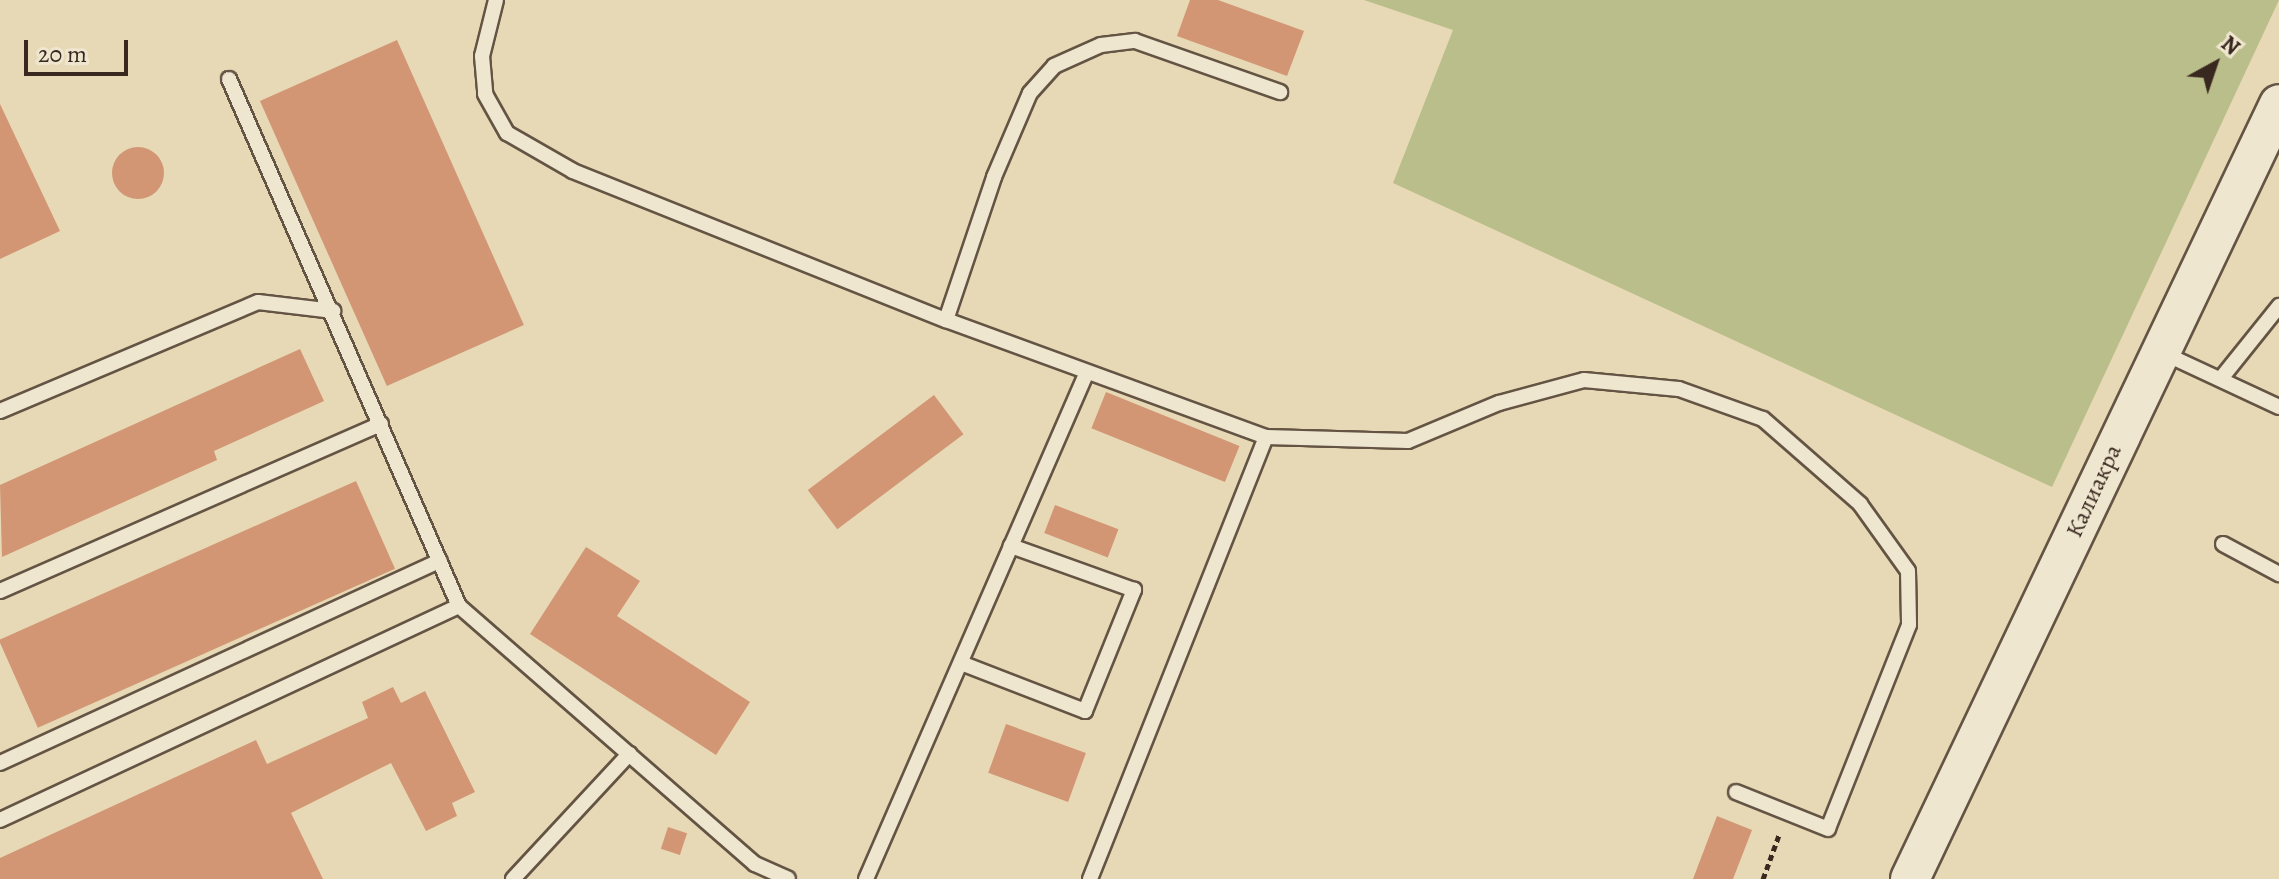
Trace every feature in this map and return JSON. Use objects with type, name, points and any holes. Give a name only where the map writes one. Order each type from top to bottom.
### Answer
[{"type":"street","name":"Калиакра","points":[[1910,879],[2279,104]]},
{"type":"lane","points":[[496,0],[482,56],[485,94],[507,133],[573,171],[946,320],[1266,437],[1408,441],[1499,403],[1584,380],[1679,389],[1763,419],[1860,504],[1908,571],[1909,625],[1828,829],[1736,792]]},
{"type":"lane","points":[[946,320],[1006,149],[1030,93],[1054,66],[1101,45],[1135,41],[1280,92]]},
{"type":"lane","points":[[229,79],[333,311],[459,606],[755,864],[788,879]]},
{"type":"lane","points":[[0,411],[258,302],[333,311]]},
{"type":"lane","points":[[2223,376],[2279,306]]},
{"type":"lane","points":[[2161,352],[2223,376],[2279,407]]},
{"type":"lane","points":[[866,879],[1087,372]]},
{"type":"lane","points":[[0,591],[381,424]]},
{"type":"lane","points":[[1090,879],[1266,437]]},
{"type":"lane","points":[[2223,544],[2279,574]]},
{"type":"lane","points":[[961,663],[1085,711],[1134,590],[1011,546]]},
{"type":"lane","points":[[0,763],[440,561]]},
{"type":"lane","points":[[0,820],[459,606]]},
{"type":"lane","points":[[513,879],[629,754]]},
{"type":"path","points":[[1763,879],[1788,813]]},
{"type":"green space","points":[[1364,0],[2279,0],[2052,487],[1393,183],[1453,30]]},
{"type":"building","points":[[1190,0],[1218,0],[1304,31],[1287,76],[1177,36]]},
{"type":"building","points":[[397,40],[524,325],[387,386],[260,101]]},
{"type":"building","points":[[0,104],[60,231],[0,259]]},
{"type":"building","points":[[138,147],[157,154],[164,173],[157,192],[138,199],[119,192],[112,173],[119,154]]},
{"type":"building","points":[[300,349],[324,401],[214,451],[217,460],[2,557],[0,485]]},
{"type":"building","points":[[1106,392],[1240,446],[1225,482],[1091,428]]},
{"type":"building","points":[[934,395],[963,434],[837,529],[808,490]]},
{"type":"building","points":[[356,481],[395,569],[38,728],[0,640]]},
{"type":"building","points":[[1055,505],[1118,529],[1108,557],[1044,533]]},
{"type":"building","points":[[586,547],[640,581],[617,616],[750,702],[716,755],[530,634]]},
{"type":"building","points":[[393,687],[401,703],[425,691],[475,792],[452,803],[457,816],[426,831],[391,763],[291,813],[323,879],[0,879],[0,858],[256,740],[267,764],[368,718],[362,702]]},
{"type":"building","points":[[1006,724],[1086,753],[1068,802],[988,773]]},
{"type":"building","points":[[1717,816],[1752,830],[1733,879],[1693,879]]},
{"type":"building","points":[[668,827],[687,833],[680,855],[661,849]]}]
